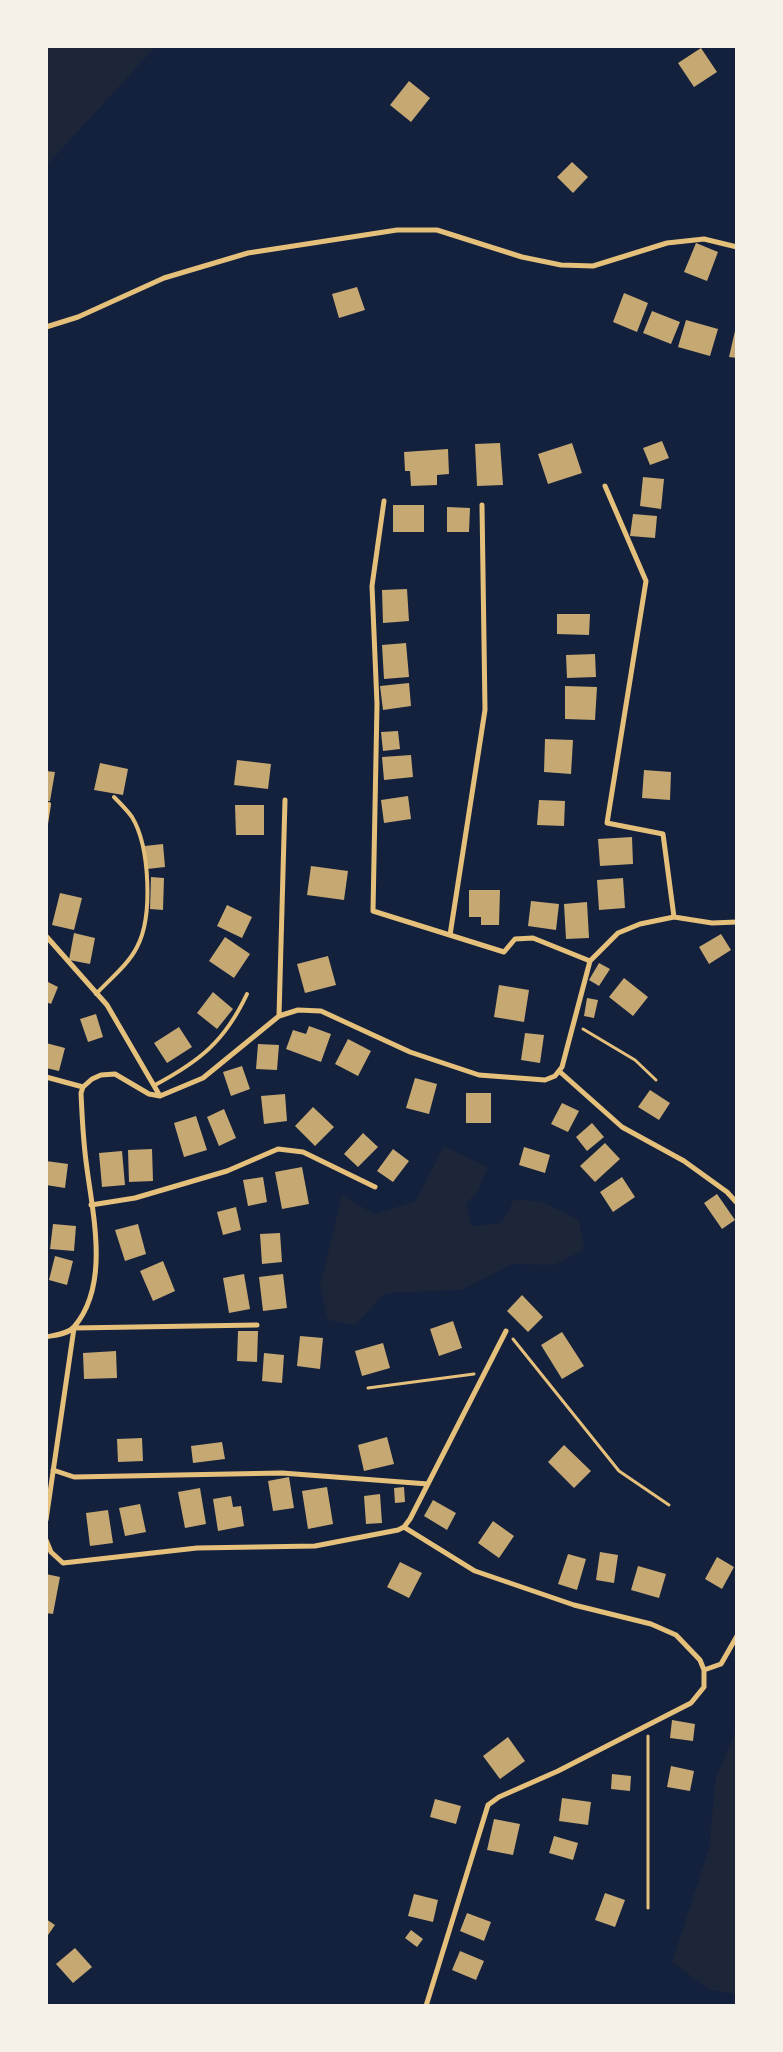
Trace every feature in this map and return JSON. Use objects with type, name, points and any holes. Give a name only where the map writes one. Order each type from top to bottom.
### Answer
[{"type":"street","points":[[46,327],[78,317],[164,278],[248,253],[397,230],[436,230],[522,257],[561,265],[594,266],[668,243],[704,239],[737,247]]},
{"type":"street","points":[[605,486],[646,582],[607,823],[663,834],[674,917]]},
{"type":"street","points":[[384,501],[372,586],[377,704],[373,911],[504,952],[515,939],[533,938],[590,961]]},
{"type":"street","points":[[450,935],[485,710],[482,505]]},
{"type":"street","points":[[279,1016],[285,800]]},
{"type":"street","points":[[46,1520],[74,1328],[94,1287],[97,1254],[83,1139],[81,1093],[83,1087],[101,1074],[115,1074],[149,1094],[160,1096],[203,1078],[279,1016],[298,1010],[320,1011],[410,1052],[479,1075],[545,1080],[558,1071],[566,1055],[590,961],[618,933],[640,924],[674,917],[712,923],[737,922]]},
{"type":"street","points":[[46,936],[107,1005],[160,1096]]},
{"type":"street","points":[[558,1071],[622,1127],[684,1161],[727,1192],[737,1203]]},
{"type":"street","points":[[46,1077],[83,1087]]},
{"type":"street","points":[[91,1205],[135,1198],[227,1171],[278,1149],[303,1152],[375,1187]]},
{"type":"street","points":[[46,1337],[61,1334],[74,1328],[257,1325]]},
{"type":"street","points":[[46,1540],[52,1552],[63,1564],[198,1548],[315,1546],[398,1530],[404,1527],[428,1484],[506,1330]]},
{"type":"street","points":[[53,1470],[74,1477],[282,1473],[428,1484]]},
{"type":"street","points":[[404,1527],[475,1571],[574,1605],[652,1624],[676,1634],[700,1660],[704,1670],[704,1687],[691,1703],[499,1797],[488,1805],[426,2006]]},
{"type":"street","points":[[704,1670],[721,1664],[737,1636]]},
{"type":"lane","points":[[96,994],[137,947],[146,920],[147,876],[142,841],[132,818],[114,797]]},
{"type":"lane","points":[[46,824],[49,804]]},
{"type":"lane","points":[[155,1086],[197,1060],[222,1036],[234,1021],[247,994]]},
{"type":"path","points":[[574,1023],[635,1060],[656,1080]]},
{"type":"path","points":[[506,1330],[619,1471],[668,1506]]},
{"type":"path","points":[[368,1388],[484,1373]]},
{"type":"path","points":[[648,1908],[649,1725]]},
{"type":"shaded area","points":[[46,46],[156,46],[46,166]]},
{"type":"shaded area","points":[[444,1146],[488,1167],[478,1191],[466,1204],[471,1226],[502,1223],[514,1200],[540,1201],[579,1220],[584,1249],[554,1265],[513,1264],[462,1290],[385,1293],[355,1325],[328,1320],[320,1286],[342,1196],[375,1214],[416,1201]]},
{"type":"shaded area","points":[[737,1729],[737,1994],[710,1990],[672,1962],[709,1849],[716,1777]]},
{"type":"building","points":[[701,48],[717,72],[694,87],[678,63]]},
{"type":"building","points":[[409,81],[430,98],[411,122],[390,105]]},
{"type":"building","points":[[572,162],[588,177],[573,193],[557,177]]},
{"type":"building","points":[[696,243],[718,252],[707,281],[684,272]]},
{"type":"building","points":[[357,287],[365,310],[339,318],[332,294]]},
{"type":"building","points":[[624,293],[648,303],[637,332],[613,322]]},
{"type":"building","points":[[652,311],[680,322],[671,344],[643,333]]},
{"type":"building","points":[[686,320],[718,329],[710,356],[678,347]]},
{"type":"building","points":[[735,331],[737,331],[737,358],[729,357]]},
{"type":"building","points":[[662,441],[669,458],[650,465],[643,448]]},
{"type":"building","points":[[500,443],[503,485],[477,486],[475,444]]},
{"type":"building","points":[[572,443],[582,473],[548,484],[538,454]]},
{"type":"building","points":[[448,449],[449,474],[437,475],[437,485],[411,486],[410,471],[405,471],[404,452]]},
{"type":"building","points":[[643,477],[664,479],[661,509],[640,506]]},
{"type":"building","points":[[393,505],[424,505],[424,532],[393,532]]},
{"type":"building","points":[[447,507],[470,508],[469,532],[447,532]]},
{"type":"building","points":[[633,514],[657,516],[655,538],[630,536]]},
{"type":"building","points":[[407,589],[409,621],[383,623],[382,590]]},
{"type":"building","points":[[557,614],[590,614],[589,635],[557,634]]},
{"type":"building","points":[[406,643],[409,677],[384,679],[382,645]]},
{"type":"building","points":[[595,654],[596,677],[567,678],[566,655]]},
{"type":"building","points":[[409,683],[411,706],[383,710],[380,686]]},
{"type":"building","points":[[565,686],[597,687],[595,720],[565,719]]},
{"type":"building","points":[[398,731],[400,749],[383,751],[381,732]]},
{"type":"building","points":[[545,739],[573,740],[571,774],[544,772]]},
{"type":"building","points":[[411,755],[413,777],[384,780],[382,757]]},
{"type":"building","points":[[237,760],[271,764],[268,789],[234,785]]},
{"type":"building","points":[[100,763],[128,769],[123,795],[94,790]]},
{"type":"building","points":[[644,770],[671,772],[670,800],[642,798]]},
{"type":"building","points":[[46,771],[55,772],[50,801],[46,801]]},
{"type":"building","points":[[408,796],[411,819],[384,823],[381,800]]},
{"type":"building","points":[[539,800],[565,801],[564,826],[537,825]]},
{"type":"building","points":[[235,805],[264,805],[264,835],[236,835]]},
{"type":"building","points":[[632,837],[633,864],[600,866],[598,839]]},
{"type":"building","points":[[163,844],[165,867],[147,869],[145,846]]},
{"type":"building","points":[[311,866],[348,871],[344,900],[307,895]]},
{"type":"building","points":[[151,877],[164,878],[163,910],[150,909]]},
{"type":"building","points":[[623,878],[625,908],[599,910],[597,880]]},
{"type":"building","points":[[469,890],[500,890],[499,925],[481,925],[481,917],[469,917]]},
{"type":"building","points":[[60,893],[82,898],[74,930],[52,925]]},
{"type":"building","points":[[531,901],[559,904],[556,930],[528,926]]},
{"type":"building","points":[[587,902],[589,938],[566,939],[564,904]]},
{"type":"building","points":[[227,905],[252,917],[242,938],[217,926]]},
{"type":"building","points":[[74,933],[95,938],[90,964],[69,960]]},
{"type":"building","points":[[721,934],[731,950],[709,964],[699,947]]},
{"type":"building","points":[[225,937],[250,954],[234,978],[209,961]]},
{"type":"building","points":[[328,956],[336,985],[305,993],[297,964]]},
{"type":"building","points":[[599,963],[610,969],[599,986],[589,980]]},
{"type":"building","points":[[624,978],[648,997],[633,1016],[609,997]]},
{"type":"building","points":[[46,981],[58,987],[51,1004],[46,1002]]},
{"type":"building","points":[[499,985],[529,990],[524,1022],[494,1017]]},
{"type":"building","points":[[213,992],[233,1009],[217,1029],[197,1013]]},
{"type":"building","points":[[587,998],[598,1000],[594,1018],[584,1016]]},
{"type":"building","points":[[96,1014],[103,1037],[88,1042],[80,1019]]},
{"type":"building","points":[[309,1026],[331,1034],[321,1062],[286,1049],[293,1030],[306,1034]]},
{"type":"building","points":[[179,1027],[192,1047],[167,1063],[154,1043]]},
{"type":"building","points":[[525,1033],[544,1035],[540,1063],[521,1060]]},
{"type":"building","points":[[348,1039],[371,1051],[358,1076],[335,1064]]},
{"type":"building","points":[[46,1043],[65,1048],[59,1071],[46,1068]]},
{"type":"building","points":[[258,1044],[279,1045],[277,1070],[256,1069]]},
{"type":"building","points":[[242,1066],[250,1089],[231,1096],[223,1072]]},
{"type":"building","points":[[415,1078],[437,1084],[429,1114],[406,1108]]},
{"type":"building","points":[[650,1090],[670,1103],[659,1120],[638,1107]]},
{"type":"building","points":[[466,1093],[491,1093],[491,1123],[466,1123]]},
{"type":"building","points":[[285,1094],[287,1121],[264,1124],[261,1096]]},
{"type":"building","points":[[562,1103],[579,1111],[568,1132],[551,1124]]},
{"type":"building","points":[[313,1107],[334,1127],[315,1146],[295,1126]]},
{"type":"building","points":[[224,1109],[236,1138],[219,1146],[207,1117]]},
{"type":"building","points":[[196,1116],[207,1150],[184,1157],[174,1123]]},
{"type":"building","points":[[592,1123],[604,1137],[587,1151],[576,1137]]},
{"type":"building","points":[[363,1133],[378,1147],[358,1167],[344,1154]]},
{"type":"building","points":[[605,1143],[620,1159],[595,1182],[580,1166]]},
{"type":"building","points":[[524,1147],[550,1155],[545,1173],[519,1165]]},
{"type":"building","points":[[152,1149],[153,1181],[129,1182],[128,1150]]},
{"type":"building","points":[[393,1149],[409,1161],[393,1182],[377,1171]]},
{"type":"building","points":[[122,1151],[125,1185],[102,1187],[99,1153]]},
{"type":"building","points":[[46,1161],[68,1164],[65,1188],[46,1185]]},
{"type":"building","points":[[302,1167],[309,1204],[282,1209],[275,1172]]},
{"type":"building","points":[[263,1177],[267,1202],[248,1206],[243,1180]]},
{"type":"building","points":[[622,1177],[635,1197],[613,1212],[600,1192]]},
{"type":"building","points":[[717,1194],[735,1220],[722,1229],[704,1203]]},
{"type":"building","points":[[236,1207],[241,1230],[223,1235],[217,1212]]},
{"type":"building","points":[[53,1224],[76,1226],[74,1251],[50,1249]]},
{"type":"building","points":[[138,1224],[146,1254],[125,1261],[115,1230]]},
{"type":"building","points":[[280,1233],[282,1262],[262,1264],[260,1234]]},
{"type":"building","points":[[55,1256],[73,1261],[67,1285],[49,1280]]},
{"type":"building","points":[[163,1261],[175,1291],[153,1301],[140,1271]]},
{"type":"building","points":[[244,1274],[250,1309],[229,1313],[223,1278]]},
{"type":"building","points":[[283,1274],[287,1308],[263,1311],[259,1277]]},
{"type":"building","points":[[522,1295],[543,1317],[528,1332],[507,1311]]},
{"type":"building","points":[[453,1321],[462,1348],[439,1356],[430,1329]]},
{"type":"building","points":[[238,1331],[258,1331],[257,1362],[237,1361]]},
{"type":"building","points":[[562,1332],[584,1366],[562,1379],[541,1345]]},
{"type":"building","points":[[300,1336],[323,1338],[320,1369],[297,1366]]},
{"type":"building","points":[[383,1343],[390,1368],[362,1376],[355,1351]]},
{"type":"building","points":[[116,1351],[117,1378],[84,1379],[83,1353]]},
{"type":"building","points":[[264,1353],[284,1355],[282,1383],[262,1381]]},
{"type":"building","points":[[387,1437],[394,1464],[364,1471],[358,1445]]},
{"type":"building","points":[[142,1438],[143,1461],[118,1462],[117,1439]]},
{"type":"building","points":[[222,1442],[225,1459],[193,1463],[191,1446]]},
{"type":"building","points":[[564,1445],[591,1471],[574,1488],[548,1462]]},
{"type":"building","points":[[289,1477],[294,1508],[273,1511],[268,1481]]},
{"type":"building","points":[[327,1487],[333,1524],[308,1529],[302,1491]]},
{"type":"building","points":[[404,1487],[405,1502],[395,1503],[394,1488]]},
{"type":"building","points":[[200,1488],[206,1524],[185,1528],[178,1492]]},
{"type":"building","points":[[380,1494],[382,1523],[366,1524],[364,1496]]},
{"type":"building","points":[[231,1496],[233,1507],[241,1506],[244,1526],[218,1531],[213,1499]]},
{"type":"building","points":[[433,1500],[456,1513],[447,1530],[424,1516]]},
{"type":"building","points":[[140,1504],[146,1532],[125,1536],[119,1508]]},
{"type":"building","points":[[108,1510],[113,1543],[90,1546],[86,1513]]},
{"type":"building","points":[[493,1521],[514,1536],[499,1558],[478,1543]]},
{"type":"building","points":[[600,1552],[618,1555],[614,1583],[596,1580]]},
{"type":"building","points":[[568,1554],[586,1559],[577,1590],[558,1584]]},
{"type":"building","points":[[717,1557],[734,1567],[722,1589],[705,1579]]},
{"type":"building","points":[[400,1562],[422,1573],[409,1598],[387,1587]]},
{"type":"building","points":[[638,1566],[666,1574],[659,1598],[631,1590]]},
{"type":"building","points":[[46,1574],[60,1577],[53,1614],[46,1613]]},
{"type":"building","points":[[672,1720],[695,1724],[693,1741],[670,1738]]},
{"type":"building","points":[[508,1737],[525,1761],[500,1779],[483,1756]]},
{"type":"building","points":[[671,1766],[694,1771],[690,1791],[667,1787]]},
{"type":"building","points":[[612,1774],[631,1776],[630,1791],[611,1789]]},
{"type":"building","points":[[562,1798],[591,1802],[588,1825],[559,1821]]},
{"type":"building","points":[[435,1799],[461,1806],[456,1824],[430,1817]]},
{"type":"building","points":[[494,1819],[520,1824],[513,1855],[487,1850]]},
{"type":"building","points":[[554,1836],[578,1843],[573,1860],[549,1853]]},
{"type":"building","points":[[605,1893],[625,1900],[615,1927],[595,1920]]},
{"type":"building","points":[[414,1894],[438,1900],[433,1922],[408,1916]]},
{"type":"building","points":[[467,1913],[491,1922],[484,1941],[460,1931]]},
{"type":"building","points":[[46,1919],[55,1925],[46,1938]]},
{"type":"building","points":[[411,1930],[423,1939],[417,1947],[405,1938]]},
{"type":"building","points":[[75,1948],[92,1967],[73,1983],[56,1964]]},
{"type":"building","points":[[460,1951],[484,1961],[476,1980],[452,1970]]}]
